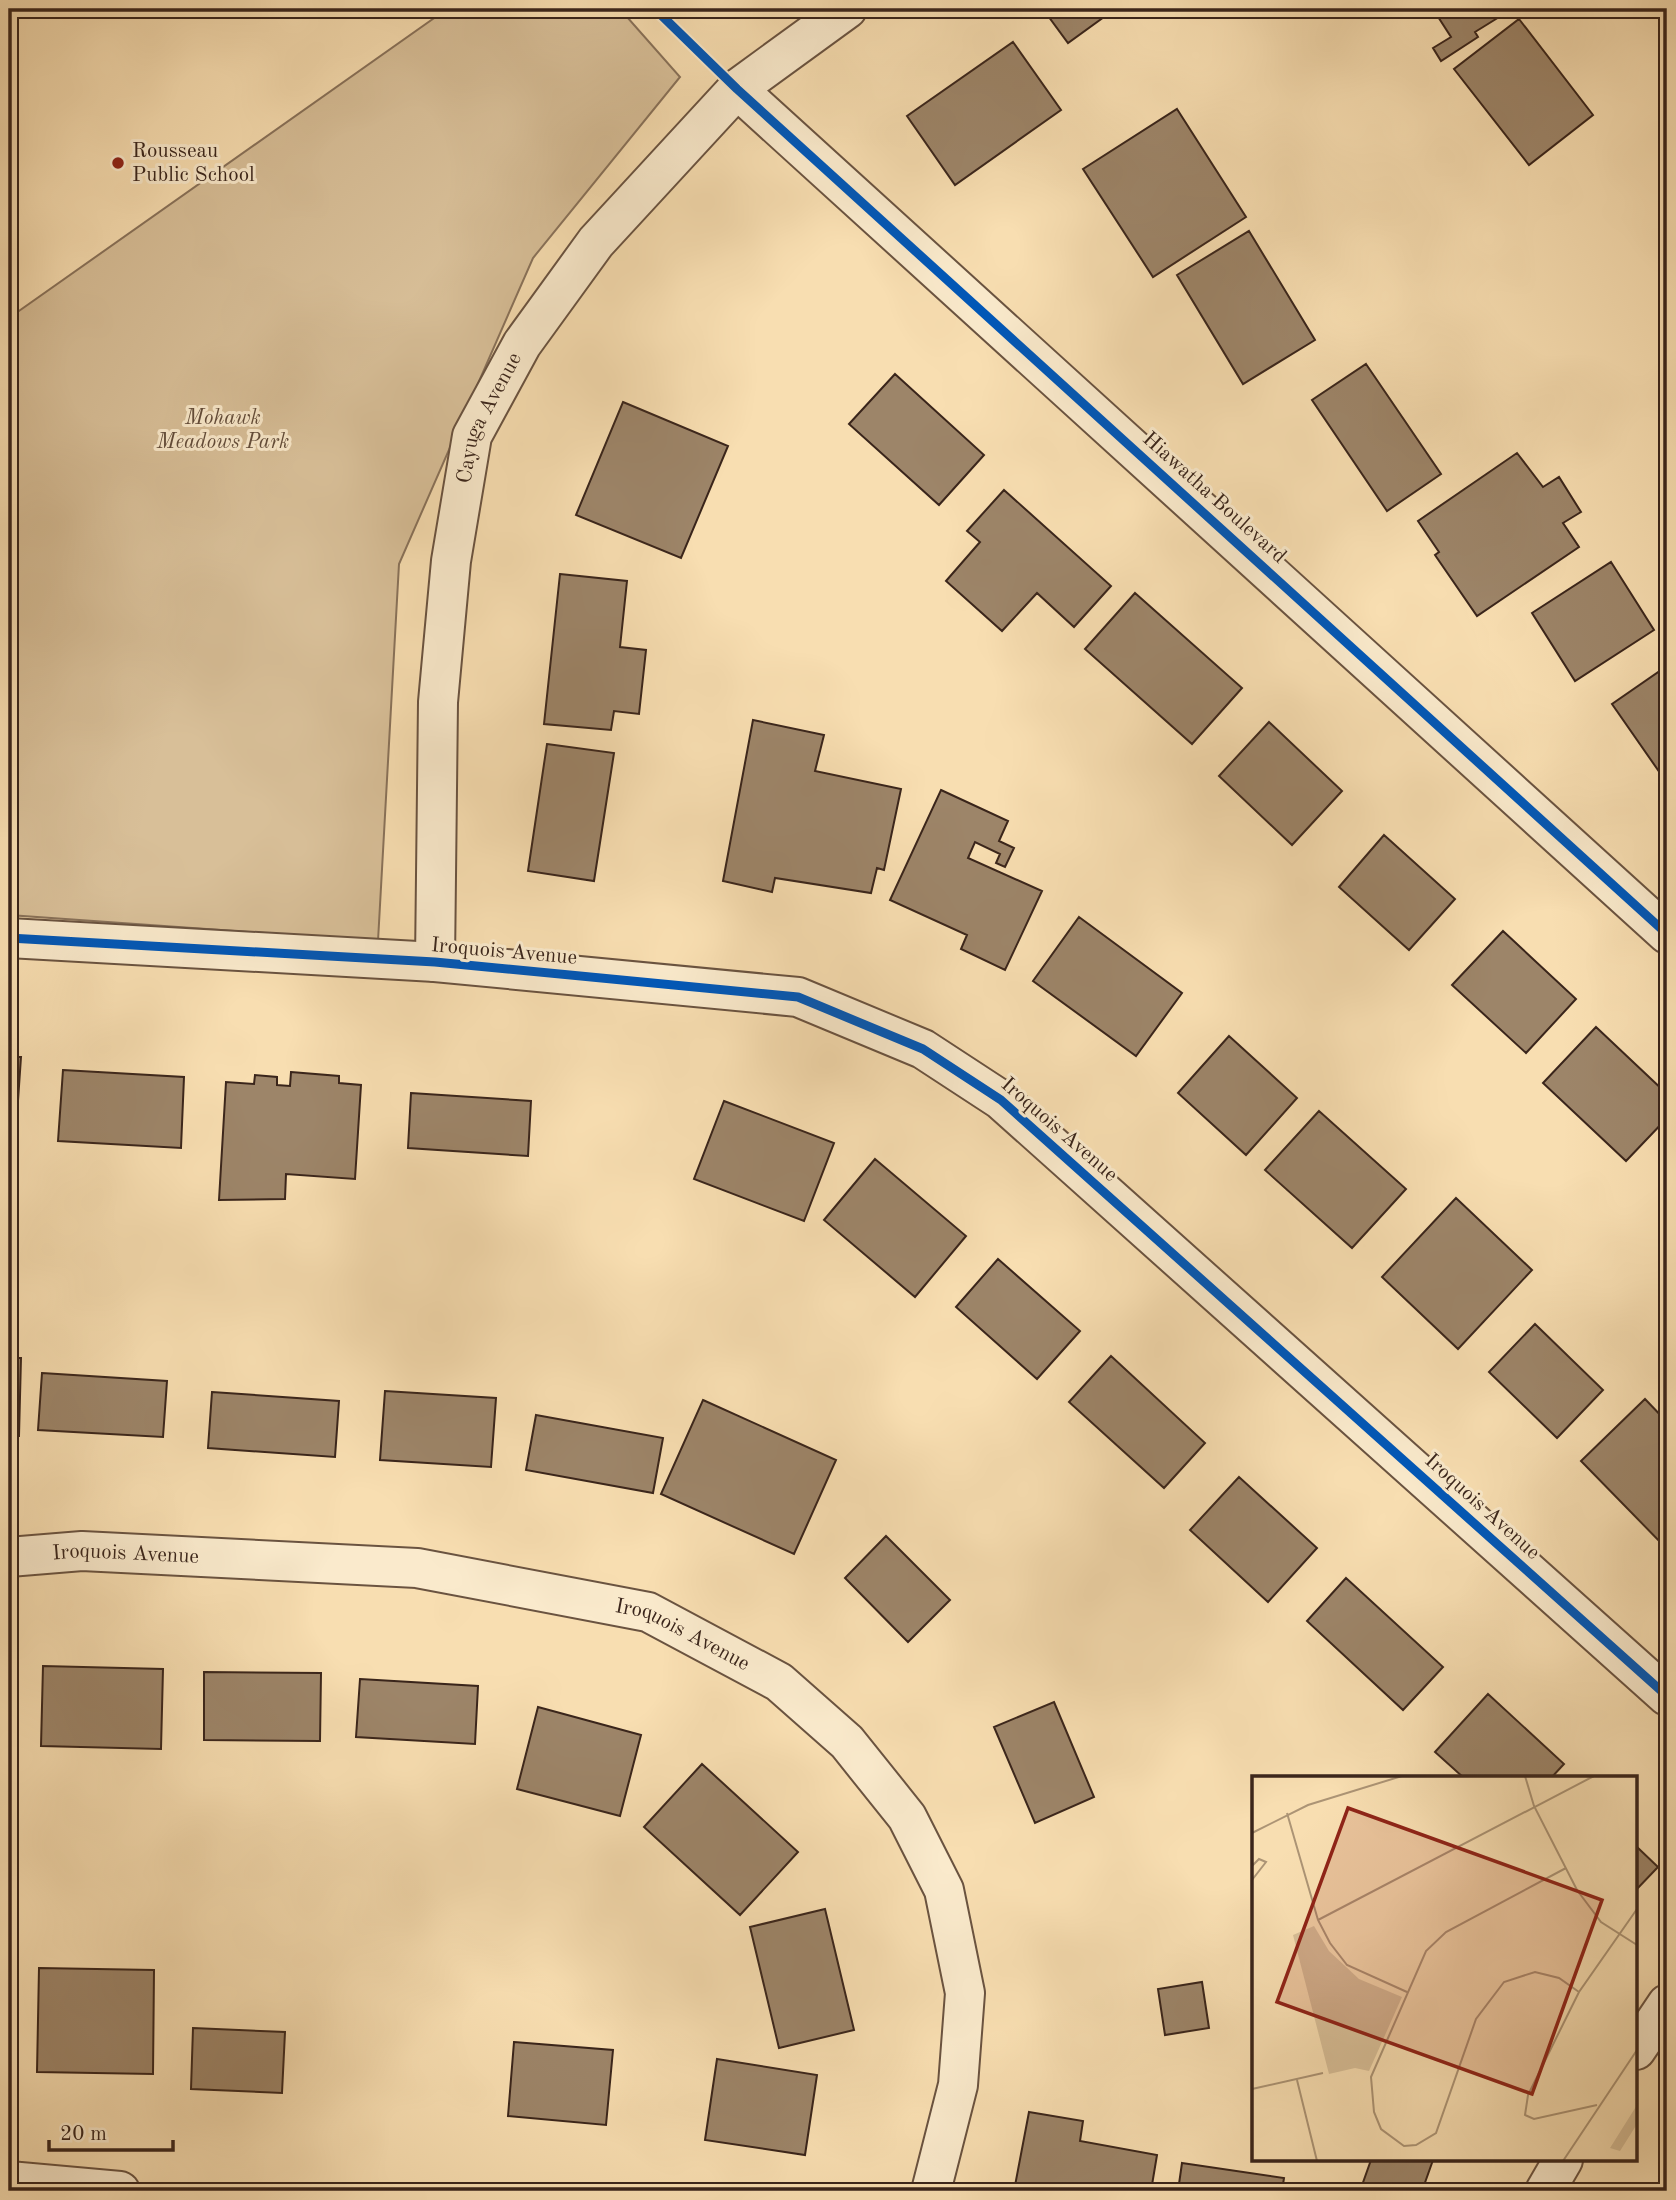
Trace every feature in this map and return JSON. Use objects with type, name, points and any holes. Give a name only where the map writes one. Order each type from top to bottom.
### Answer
[{"type":"street","name":"Cayuga Avenue","points":[[435,962],[438,702],[451,561],[472,436],[522,344],[596,243],[737,89],[848,9]]},
{"type":"street","name":"Hiawatha Boulevard","points":[[737,89],[1667,933]]},
{"type":"street","name":"Iroquois Avenue","points":[[9,938],[435,962],[798,997],[923,1049],[1002,1100],[1667,1696]]},
{"type":"street","name":"Iroquois Avenue","points":[[9,1557],[82,1551],[417,1568],[648,1612],[779,1682],[847,1742],[907,1817],[944,1890],[965,1993],[958,2085],[931,2191]]},
{"type":"street","points":[[1638,2047],[1667,2004]]},
{"type":"street","points":[[1545,2191],[1562,2162]]},
{"type":"street","points":[[9,2181],[120,2191]]},
{"type":"green space","name":"Mohawk Meadows Park","points":[[447,9],[620,9],[680,77],[533,258],[399,564],[378,941],[9,915],[9,318]]},
{"type":"building","points":[[1043,9],[1115,9],[1068,43]]},
{"type":"building","points":[[1433,9],[1512,9],[1475,32],[1478,37],[1441,61],[1433,48],[1451,37]]},
{"type":"building","points":[[1519,19],[1593,115],[1529,165],[1454,69]]},
{"type":"building","points":[[1013,42],[1061,110],[955,185],[907,116]]},
{"type":"building","points":[[1177,109],[1246,217],[1153,277],[1083,169]]},
{"type":"building","points":[[1249,231],[1315,340],[1243,384],[1177,275]]},
{"type":"building","points":[[1366,364],[1441,474],[1387,511],[1312,400]]},
{"type":"building","points":[[895,374],[984,455],[939,505],[849,424]]},
{"type":"building","points":[[623,402],[728,446],[681,558],[576,515]]},
{"type":"building","points":[[1517,453],[1543,487],[1559,477],[1581,512],[1563,523],[1579,547],[1477,616],[1435,555],[1439,552],[1418,521]]},
{"type":"building","points":[[1004,490],[1111,586],[1074,627],[1037,593],[1002,631],[946,581],[980,542],[967,531]]},
{"type":"building","points":[[1611,562],[1654,630],[1575,681],[1532,613]]},
{"type":"building","points":[[560,574],[627,581],[620,647],[646,650],[639,714],[614,711],[611,730],[544,724]]},
{"type":"building","points":[[1135,593],[1242,688],[1192,744],[1085,649]]},
{"type":"building","points":[[1667,666],[1667,783],[1612,704]]},
{"type":"building","points":[[753,720],[824,735],[815,771],[901,789],[884,870],[877,868],[871,893],[775,878],[772,892],[723,881]]},
{"type":"building","points":[[1269,722],[1342,791],[1292,845],[1219,776]]},
{"type":"building","points":[[547,744],[614,753],[594,881],[528,871]]},
{"type":"building","points":[[941,790],[1008,821],[999,841],[1014,848],[1005,867],[996,863],[1000,854],[975,842],[968,858],[1042,891],[1005,970],[961,949],[967,935],[890,900]]},
{"type":"building","points":[[1384,835],[1455,899],[1409,950],[1339,887]]},
{"type":"building","points":[[1079,917],[1182,993],[1136,1056],[1033,981]]},
{"type":"building","points":[[1503,931],[1576,999],[1526,1053],[1452,985]]},
{"type":"building","points":[[1596,1027],[1667,1094],[1667,1118],[1626,1161],[1543,1083]]},
{"type":"building","points":[[1229,1036],[1297,1098],[1246,1155],[1178,1093]]},
{"type":"building","points":[[9,1057],[21,1057],[17,1115],[9,1115]]},
{"type":"building","points":[[63,1070],[184,1077],[181,1148],[58,1141]]},
{"type":"building","points":[[291,1072],[339,1076],[339,1083],[361,1085],[355,1179],[286,1174],[285,1199],[219,1200],[226,1082],[254,1084],[255,1075],[277,1077],[277,1085],[290,1086]]},
{"type":"building","points":[[411,1093],[531,1101],[528,1156],[408,1148]]},
{"type":"building","points":[[724,1101],[834,1143],[804,1221],[694,1179]]},
{"type":"building","points":[[1319,1111],[1406,1189],[1352,1248],[1265,1170]]},
{"type":"building","points":[[875,1159],[966,1236],[915,1297],[824,1220]]},
{"type":"building","points":[[1456,1198],[1532,1270],[1458,1349],[1382,1277]]},
{"type":"building","points":[[998,1259],[1080,1331],[1037,1379],[956,1307]]},
{"type":"building","points":[[1535,1324],[1603,1390],[1557,1438],[1489,1372]]},
{"type":"building","points":[[1111,1356],[1205,1443],[1164,1488],[1069,1402]]},
{"type":"building","points":[[9,1358],[21,1358],[19,1436],[9,1436]]},
{"type":"building","points":[[42,1373],[167,1381],[163,1437],[38,1430]]},
{"type":"building","points":[[385,1391],[496,1398],[491,1467],[380,1460]]},
{"type":"building","points":[[212,1392],[339,1401],[335,1457],[208,1448]]},
{"type":"building","points":[[1645,1399],[1667,1422],[1667,1549],[1581,1461]]},
{"type":"building","points":[[703,1400],[836,1460],[794,1554],[661,1494]]},
{"type":"building","points":[[536,1415],[663,1438],[653,1493],[526,1470]]},
{"type":"building","points":[[1239,1477],[1317,1548],[1268,1602],[1190,1530]]},
{"type":"building","points":[[886,1536],[950,1600],[908,1642],[845,1578]]},
{"type":"building","points":[[1346,1578],[1443,1667],[1403,1710],[1307,1621]]},
{"type":"building","points":[[43,1666],[163,1669],[161,1749],[41,1746]]},
{"type":"building","points":[[204,1672],[321,1673],[320,1741],[204,1740]]},
{"type":"building","points":[[360,1679],[478,1686],[475,1744],[356,1737]]},
{"type":"building","points":[[1488,1694],[1564,1764],[1553,1776],[1462,1776],[1435,1752]]},
{"type":"building","points":[[1054,1702],[1094,1797],[1035,1823],[994,1727]]},
{"type":"building","points":[[538,1707],[641,1735],[620,1816],[517,1789]]},
{"type":"building","points":[[702,1764],[798,1852],[740,1915],[644,1827]]},
{"type":"building","points":[[1638,1848],[1658,1867],[1638,1888]]},
{"type":"building","points":[[825,1909],[854,2030],[779,2048],[750,1927]]},
{"type":"building","points":[[39,1968],[154,1970],[153,2074],[37,2072]]},
{"type":"building","points":[[1202,1982],[1209,2028],[1165,2035],[1158,1989]]},
{"type":"building","points":[[193,2028],[285,2032],[282,2093],[191,2089]]},
{"type":"building","points":[[514,2042],[613,2050],[606,2125],[508,2116]]},
{"type":"building","points":[[717,2059],[817,2075],[805,2155],[705,2140]]},
{"type":"building","points":[[1029,2112],[1083,2121],[1080,2141],[1157,2155],[1151,2191],[1014,2191]]},
{"type":"building","points":[[1370,2162],[1432,2162],[1422,2191],[1360,2191]]},
{"type":"building","points":[[1182,2163],[1284,2178],[1282,2191],[1178,2191]]},
{"type":"cycle path","points":[[655,9],[737,89],[1667,934]]},
{"type":"cycle path","points":[[9,938],[435,962],[798,997],[923,1049],[1001,1100],[1667,1696]]},
{"type":"place","name":"Rousseau Public School","points":[[118,163]]}]
